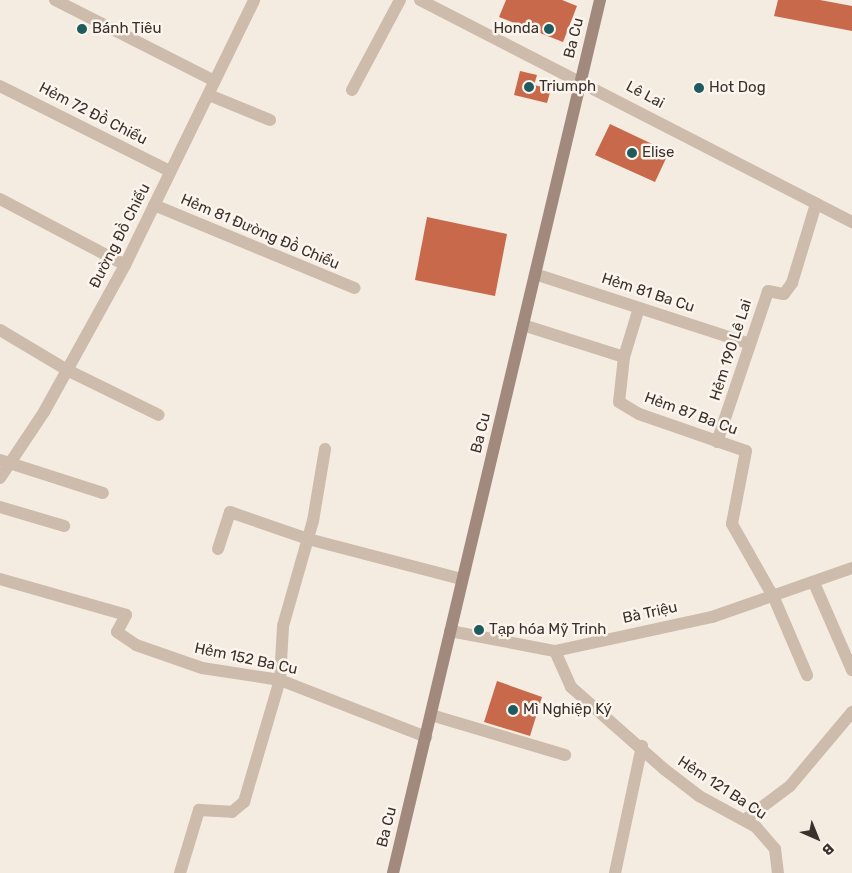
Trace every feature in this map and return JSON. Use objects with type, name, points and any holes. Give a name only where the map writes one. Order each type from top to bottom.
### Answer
[{"type":"main road","name":"Ba Cu","points":[[393,873],[600,0]]},
{"type":"street","points":[[55,0],[215,81]]},
{"type":"street","name":"Đường Đồ Chiểu","points":[[0,478],[5,460],[67,370],[125,265],[254,0]]},
{"type":"street","points":[[352,90],[400,0]]},
{"type":"street","name":"Lê Lai","points":[[420,0],[580,79],[852,222]]},
{"type":"street","name":"Hẻm 72 Đồ Chiểu","points":[[0,86],[170,172]]},
{"type":"street","points":[[209,95],[270,120]]},
{"type":"street","points":[[0,199],[125,265]]},
{"type":"street","name":"Hẻm 190 Lê Lai","points":[[717,442],[768,291],[784,294],[792,283],[816,204]]},
{"type":"street","name":"Hẻm 81 Đường Đồ Chiểu","points":[[154,205],[354,288]]},
{"type":"street","name":"Hẻm 81 Ba Cu","points":[[535,274],[750,344]]},
{"type":"street","points":[[523,325],[624,357],[639,308]]},
{"type":"street","points":[[0,330],[67,370],[159,415]]},
{"type":"street","name":"Hẻm 87 Ba Cu","points":[[624,357],[619,402],[639,414],[746,451],[732,524],[774,598]]},
{"type":"street","points":[[180,873],[199,810],[232,812],[244,802],[280,680],[283,626],[308,539],[325,449]]},
{"type":"street","points":[[5,460],[103,493]]},
{"type":"street","points":[[0,507],[64,526]]},
{"type":"street","points":[[218,549],[230,512],[308,539],[462,579]]},
{"type":"street","name":"Bà Triệu","points":[[450,631],[555,651],[774,598],[852,568]]},
{"type":"street","name":"Hẻm 152 Ba Cu","points":[[0,579],[126,614],[117,632],[136,645],[202,668],[280,680],[426,737]]},
{"type":"street","points":[[814,583],[852,670]]},
{"type":"street","points":[[774,598],[807,675]]},
{"type":"street","name":"Hẻm 121 Ba Cu","points":[[555,651],[571,687],[699,796],[746,819],[775,849],[778,873]]},
{"type":"street","points":[[746,819],[790,786],[852,712]]},
{"type":"street","points":[[431,715],[565,754]]},
{"type":"street","points":[[615,873],[642,746]]},
{"type":"building","name":"Honda","points":[[506,0],[562,0],[577,6],[563,42],[499,17]]},
{"type":"building","points":[[778,0],[820,0],[852,6],[852,31],[774,16]]},
{"type":"building","name":"Triumph","points":[[520,71],[537,75],[534,85],[551,89],[547,103],[514,95]]},
{"type":"building","name":"Elise","points":[[610,124],[669,152],[655,182],[595,155]]},
{"type":"building","points":[[427,217],[507,234],[495,296],[415,280]]},
{"type":"building","name":"Mì Nghiệp Ký","points":[[497,681],[542,697],[530,736],[484,722]]},
{"type":"place","name":"Bánh Tiêu","points":[[82,29]]},
{"type":"place","name":"Honda","points":[[549,29]]},
{"type":"place","name":"Triumph","points":[[529,87]]},
{"type":"place","name":"Hot Dog","points":[[699,88]]},
{"type":"place","name":"Elise","points":[[632,153]]},
{"type":"place","name":"Tạp hóa Mỹ Trinh","points":[[479,630]]},
{"type":"place","name":"Mì Nghiệp Ký","points":[[513,710]]}]
